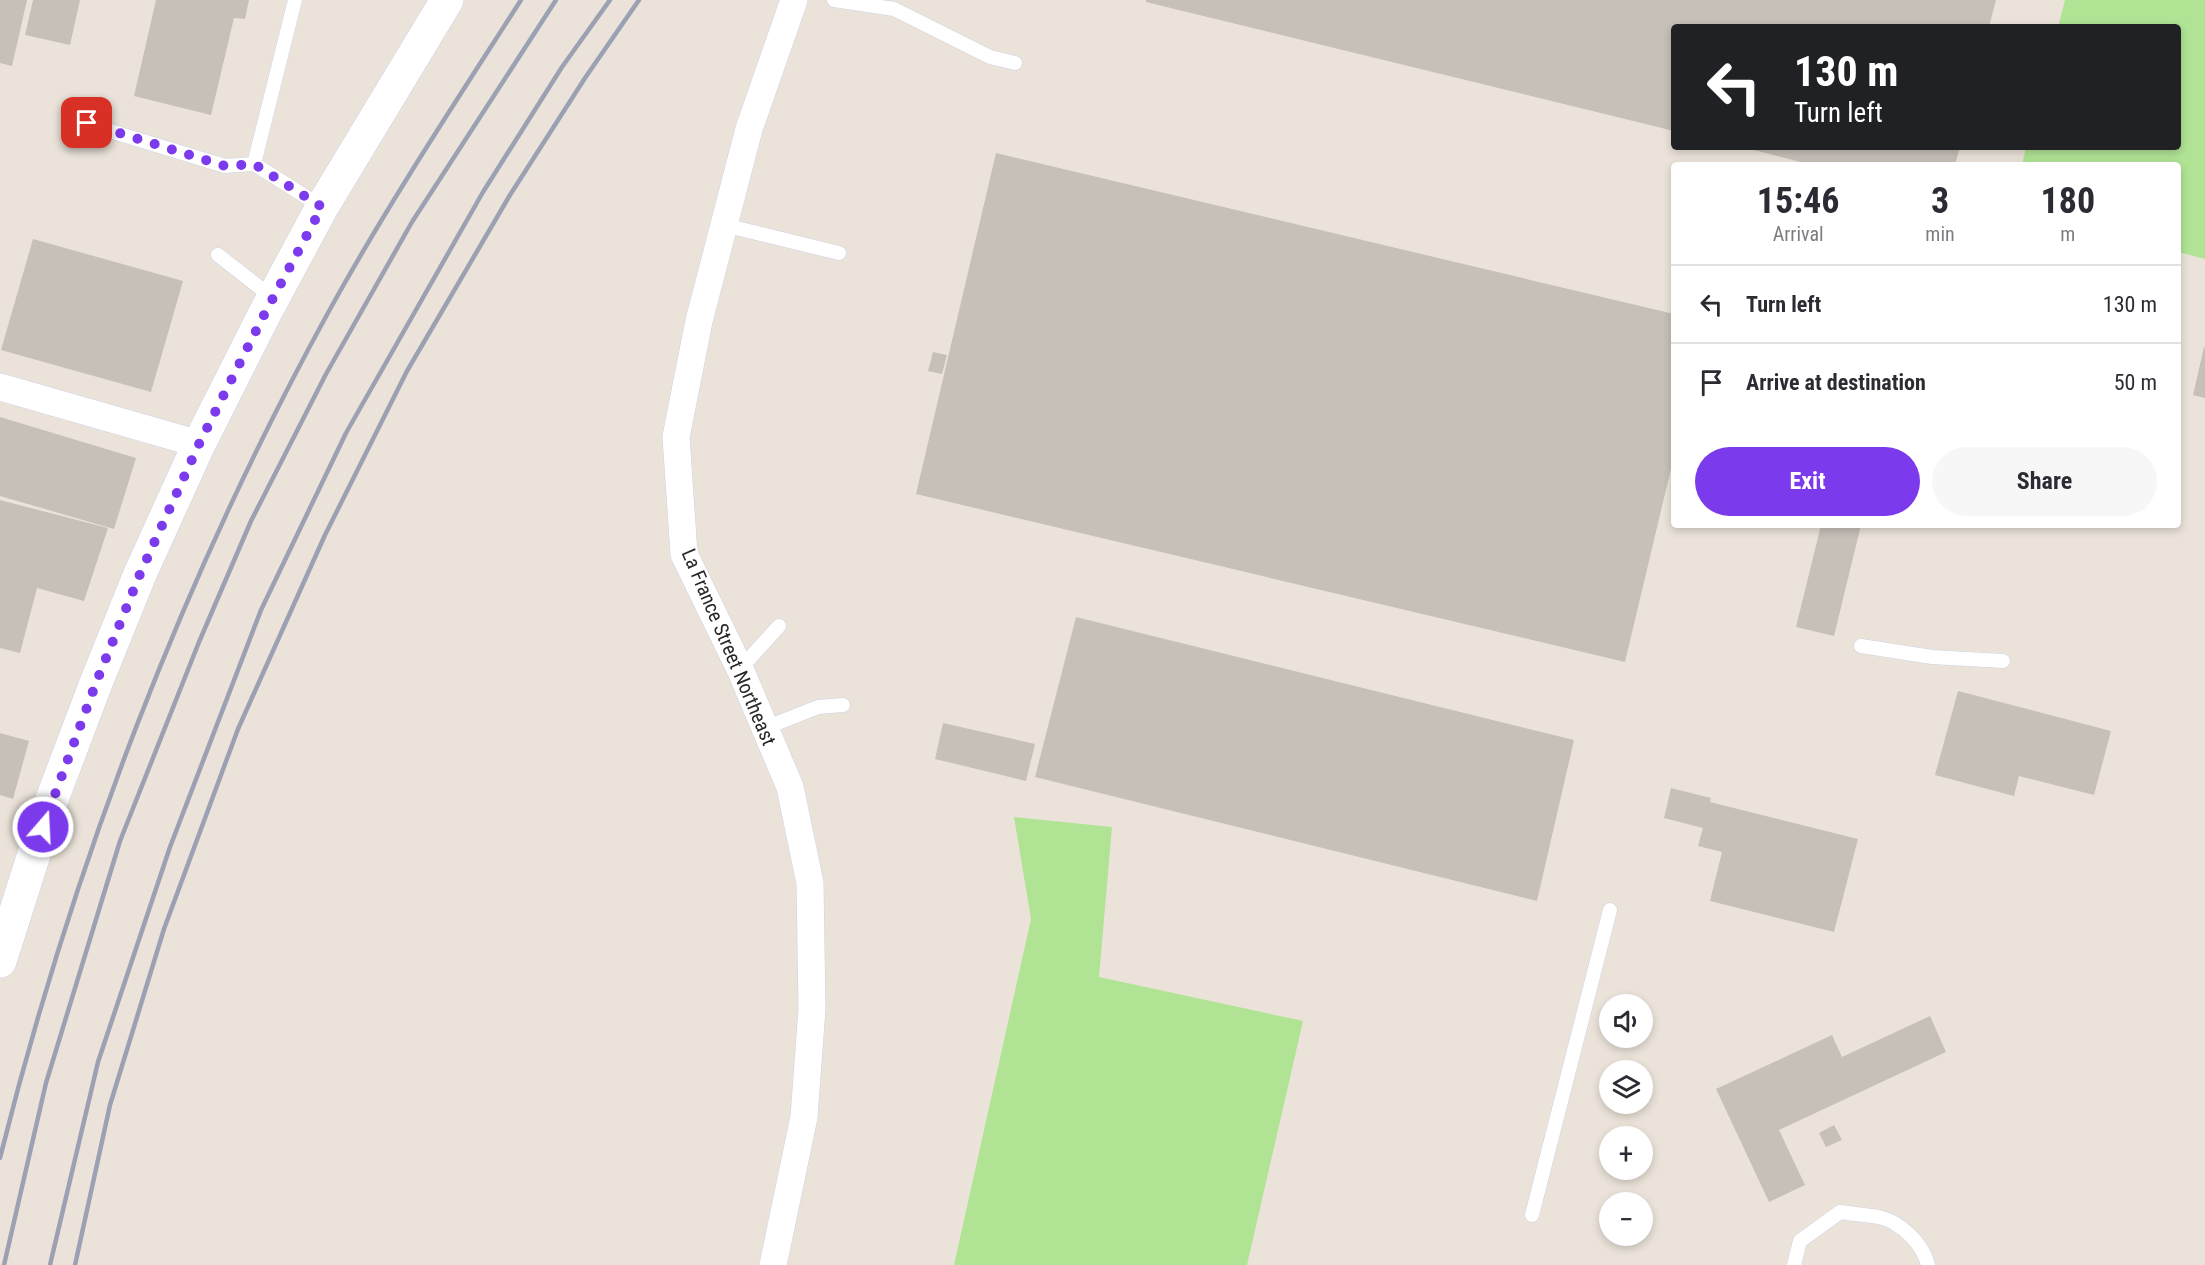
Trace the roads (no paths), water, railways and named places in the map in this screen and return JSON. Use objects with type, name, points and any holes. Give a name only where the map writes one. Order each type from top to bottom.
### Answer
[{"type":"main road","points":[[0,961],[5,927],[96,683],[140,574],[199,444],[322,207],[447,0]]},
{"type":"street","name":"La France Street Northeast","points":[[773,1265],[804,1117],[812,1009],[810,883],[790,787],[740,669],[684,554],[676,437],[699,321],[748,129],[794,0]]},
{"type":"street","points":[[0,387],[199,444]]},
{"type":"lane","points":[[254,164],[295,0]]},
{"type":"lane","points":[[834,0],[894,9],[990,57],[1015,63]]},
{"type":"lane","points":[[87,123],[225,166],[254,164],[322,207]]},
{"type":"lane","points":[[724,225],[839,253]]},
{"type":"lane","points":[[219,255],[273,298]]},
{"type":"lane","points":[[740,669],[779,626]]},
{"type":"lane","points":[[1861,646],[1932,657],[2003,662]]},
{"type":"lane","points":[[765,728],[818,706],[843,705]]},
{"type":"lane","points":[[1532,1215],[1610,910]]},
{"type":"lane","points":[[1794,1265],[1800,1241],[1840,1212],[1881,1218],[1908,1232],[1925,1253],[1928,1265]]},
{"type":"railway","points":[[0,1158],[29,1048],[62,939],[98,831],[180,618],[276,411],[351,271],[422,154],[521,0]]},
{"type":"railway","points":[[4,1265],[46,1083],[120,841],[199,642],[251,521],[326,374],[412,222],[556,0]]},
{"type":"railway","points":[[50,1265],[98,1062],[170,847],[261,610],[346,433],[483,192],[562,67],[610,0]]},
{"type":"railway","points":[[75,1265],[110,1105],[164,929],[238,729],[325,535],[407,371],[510,195],[585,78],[639,0]]}]
